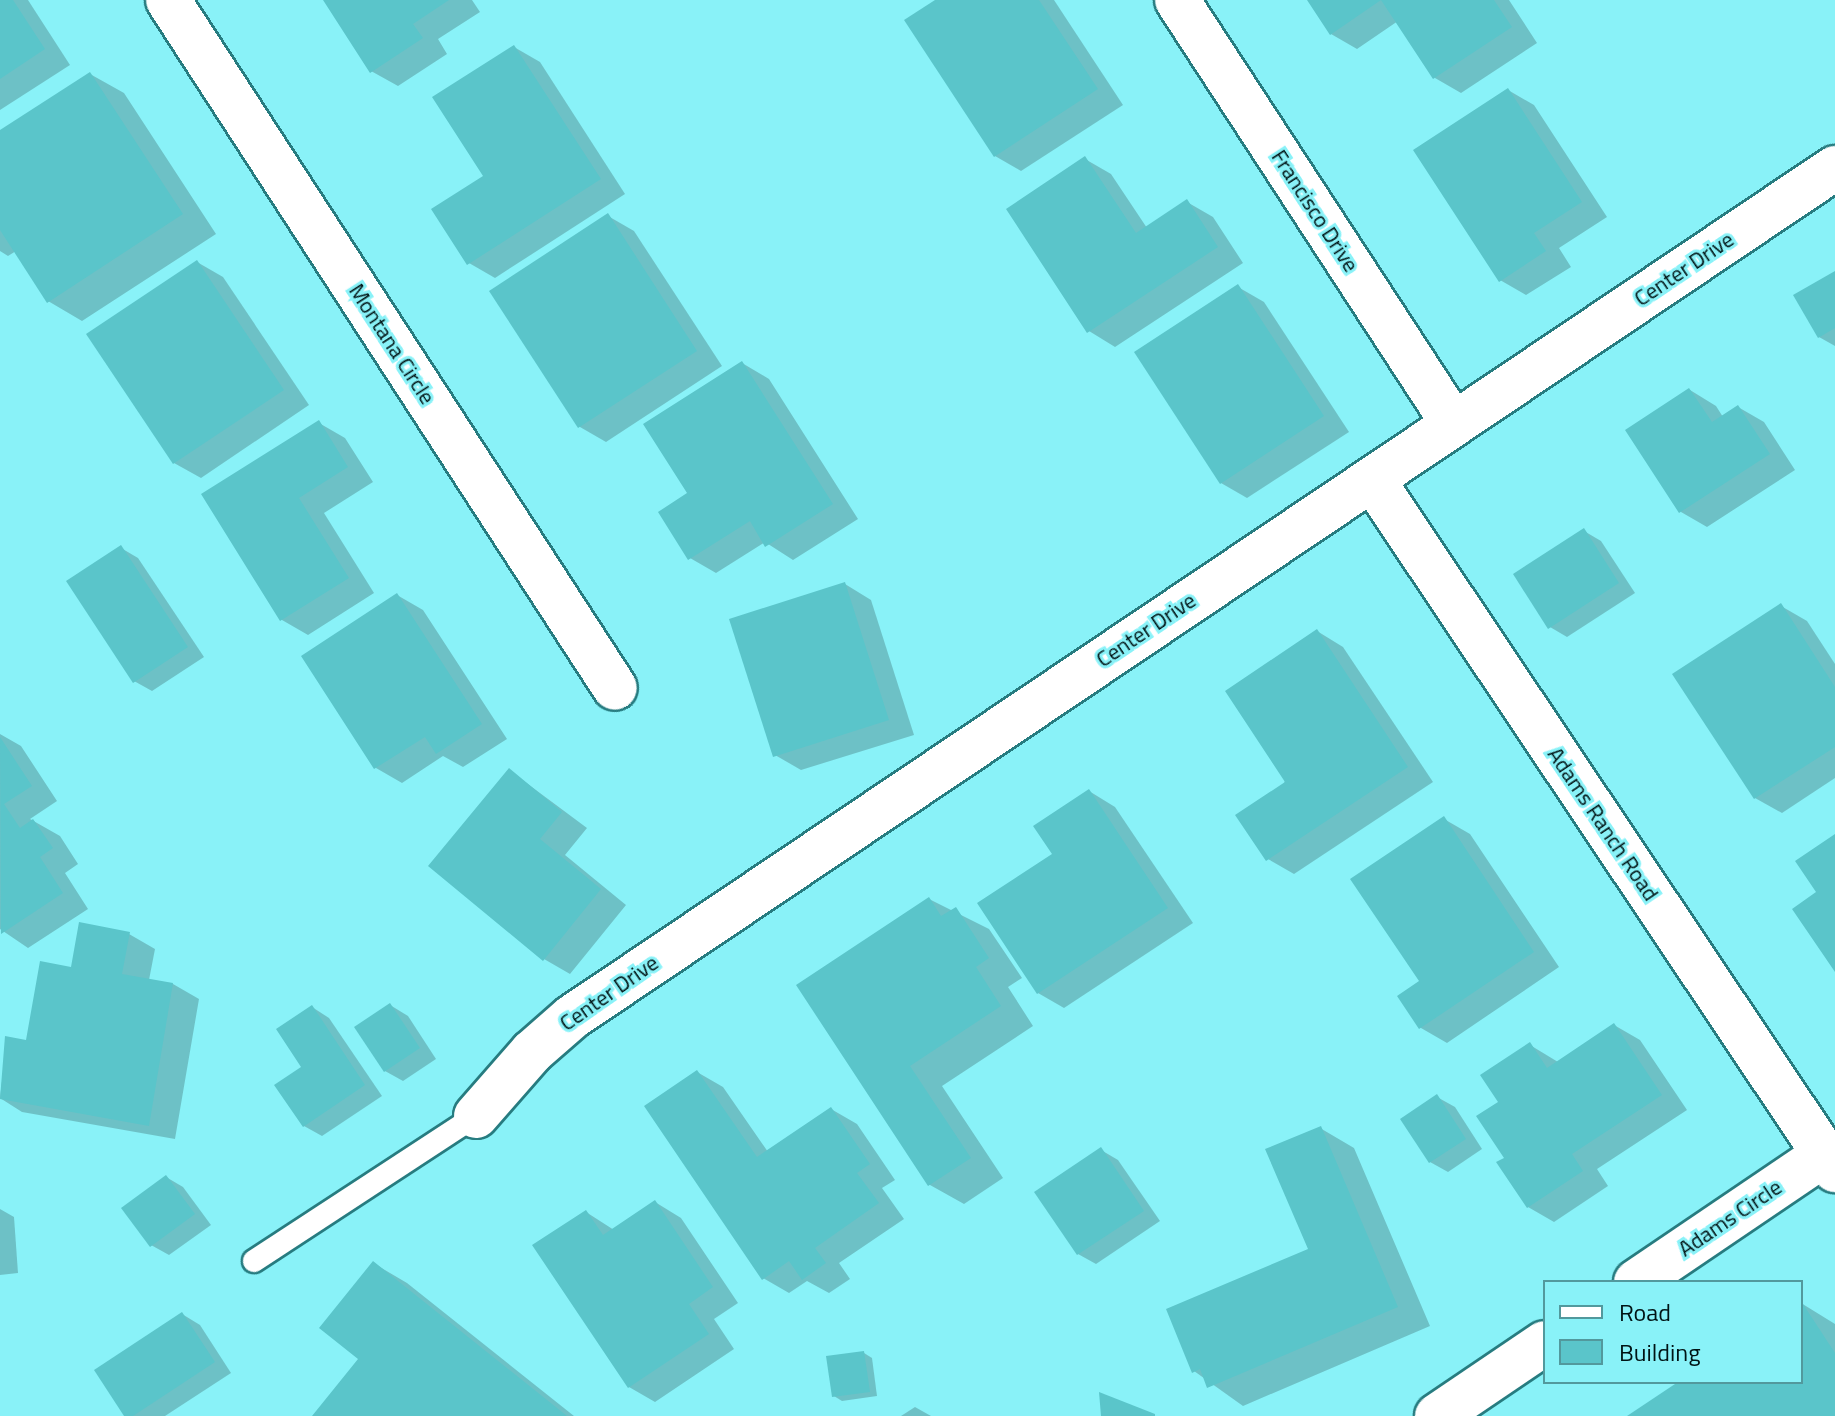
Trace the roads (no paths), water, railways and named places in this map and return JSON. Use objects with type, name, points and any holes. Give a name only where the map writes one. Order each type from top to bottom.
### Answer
[{"type":"street","name":"Montana Circle","points":[[168,0],[615,688]]},
{"type":"street","name":"Francisco Drive","points":[[1177,0],[1453,423]]},
{"type":"street","name":"Center Drive","points":[[476,1116],[532,1052],[572,1017],[1835,168]]},
{"type":"street","name":"Adams Ranch Road","points":[[1372,479],[1830,1162]]},
{"type":"street","name":"Adams Circle","points":[[1639,1280],[1830,1162]]},
{"type":"street","points":[[1437,1416],[1543,1344]]},
{"type":"lane","points":[[254,1261],[476,1116]]}]
